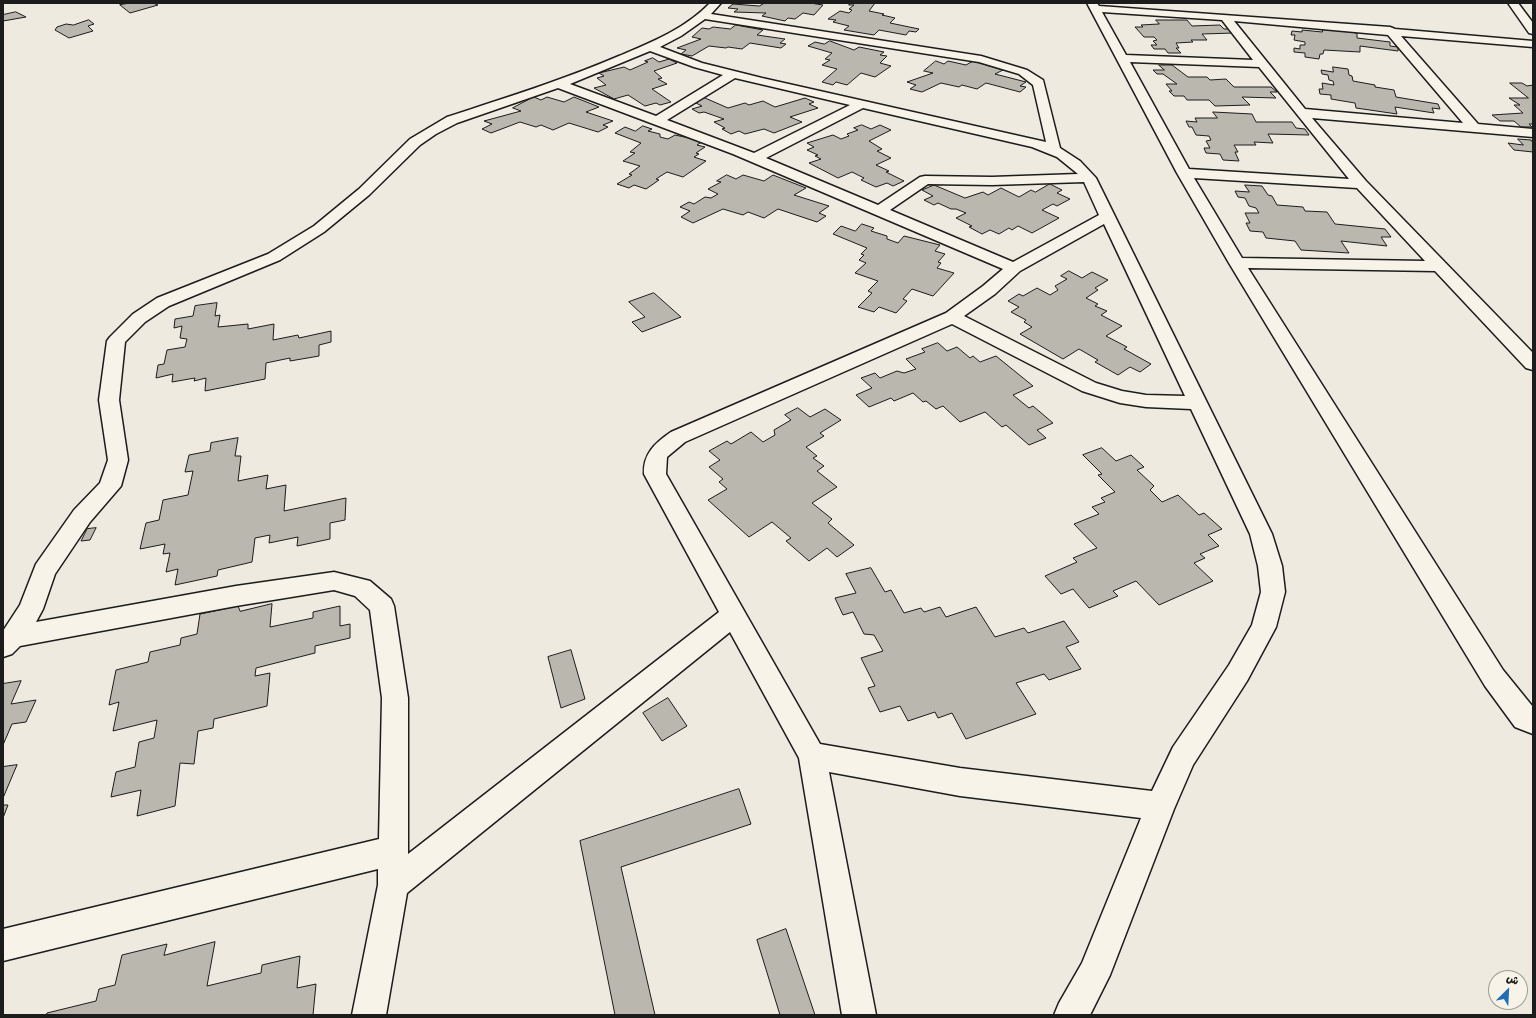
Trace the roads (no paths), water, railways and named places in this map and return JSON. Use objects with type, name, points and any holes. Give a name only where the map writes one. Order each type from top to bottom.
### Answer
[{"type":"street","points":[[8,642],[31,609],[44,571],[82,516],[110,486],[118,460],[109,400],[116,341],[139,318],[163,302],[274,257],[319,229],[364,192],[415,142],[431,131],[452,120],[598,70],[650,47],[684,30],[704,16],[716,3]]},
{"type":"street","points":[[1513,3],[1533,31]]},
{"type":"street","points":[[1094,6],[1390,30],[1533,44]]},
{"type":"street","points":[[1094,6],[1184,174],[1236,263],[1494,678],[1525,718],[1533,722]]},
{"type":"street","points":[[704,16],[981,59],[1023,72],[1039,83],[1054,150]]},
{"type":"street","points":[[1225,17],[1361,184],[1533,364]]},
{"type":"street","points":[[1390,30],[1474,128]]},
{"type":"street","points":[[650,47],[698,65],[733,74],[1027,141],[1054,150],[1070,158],[1089,178],[1106,217],[1261,534],[1270,566],[1273,592],[1264,627],[1238,674],[1183,756],[1160,806],[1131,884],[1094,975],[1071,1015]]},
{"type":"street","points":[[1121,58],[1263,64]]},
{"type":"street","points":[[657,121],[733,74]]},
{"type":"street","points":[[559,84],[755,158],[1014,268]]},
{"type":"street","points":[[755,158],[861,104]]},
{"type":"street","points":[[1302,113],[1533,133]]},
{"type":"street","points":[[1184,174],[1361,184]]},
{"type":"street","points":[[879,211],[925,180],[992,181],[1089,178]]},
{"type":"street","points":[[858,1015],[812,756],[734,614],[654,474],[654,460],[660,451],[678,437],[952,317],[989,290],[1014,268],[1106,217]]},
{"type":"street","points":[[1236,263],[1440,266]]},
{"type":"street","points":[[952,317],[1095,389],[1120,397],[1146,401],[1197,403]]},
{"type":"street","points":[[8,642],[236,596],[334,581],[362,588],[382,606],[395,698],[394,886],[370,1015]]},
{"type":"street","points":[[394,886],[734,614]]},
{"type":"street","points":[[812,756],[960,782],[1160,806]]},
{"type":"street","points":[[3,945],[394,850]]}]
